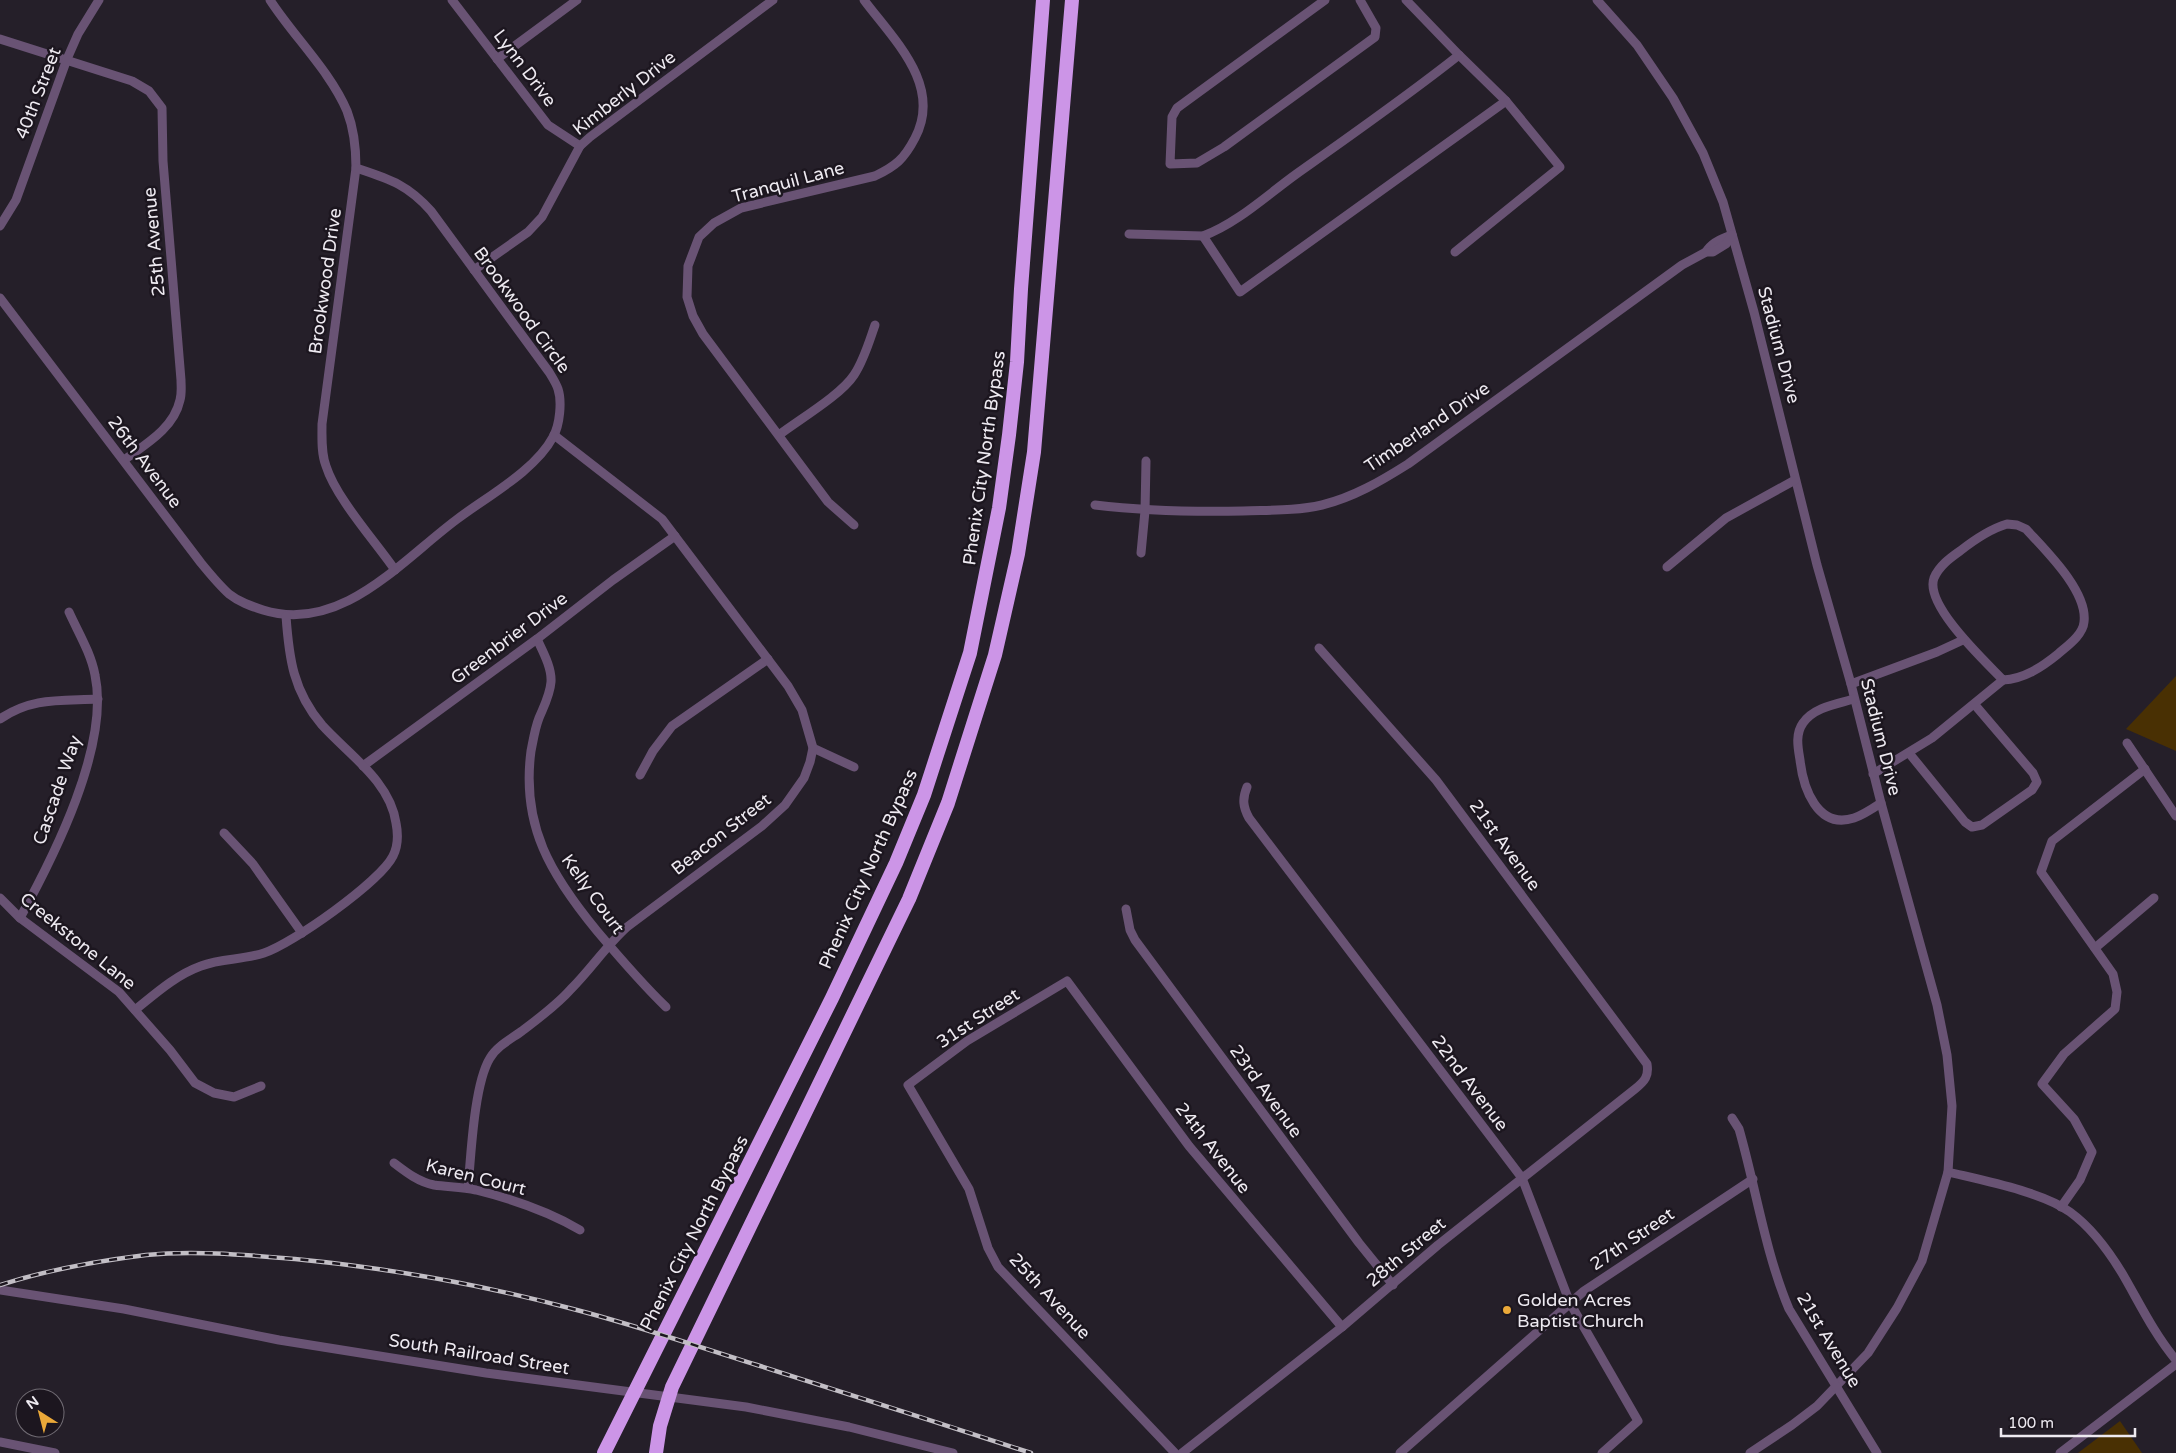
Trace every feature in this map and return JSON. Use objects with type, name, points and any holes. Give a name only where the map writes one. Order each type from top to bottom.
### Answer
[{"type":"highway","name":"Phenix City North Bypass","points":[[607,1447],[832,998],[896,863],[924,795],[970,654],[1000,508],[1009,435],[1017,362],[1043,0]]},
{"type":"highway","points":[[656,1453],[660,1426],[672,1387],[912,891],[948,803],[995,655],[1018,554],[1034,452],[1072,0]]},
{"type":"street","name":"40th Street","points":[[0,226],[16,200],[67,59],[78,34],[99,0]]},
{"type":"street","name":"Brookwood Drive","points":[[270,0],[341,99],[356,143],[356,168],[322,424],[322,444],[325,465],[333,484],[395,570]]},
{"type":"street","name":"Lynn Drive","points":[[452,0],[548,126],[580,146]]},
{"type":"street","points":[[498,59],[577,0]]},
{"type":"street","name":"Kimberly Drive","points":[[474,270],[528,232],[542,217],[580,146],[647,93],[774,0]]},
{"type":"street","name":"Tranquil Lane","points":[[854,524],[828,502],[703,334],[693,316],[687,297],[688,266],[699,237],[714,223],[741,208],[875,176],[895,167],[908,151],[918,132],[924,109],[922,88],[914,68],[864,0]]},
{"type":"street","points":[[1325,0],[1177,108],[1172,122],[1170,164],[1197,163],[1224,147],[1375,37],[1376,28],[1360,0]]},
{"type":"street","points":[[1406,0],[1458,55],[1506,100],[1560,167],[1455,252]]},
{"type":"street","name":"Stadium Drive","points":[[1597,0],[1637,45],[1673,98],[1703,153],[1716,182],[1754,312],[1795,480],[1937,1005],[1946,1048],[1952,1106],[1948,1172],[1922,1262],[1897,1308],[1868,1353],[1837,1387],[1792,1425],[1750,1453]]},
{"type":"street","name":"25th Avenue","points":[[0,39],[132,81],[150,91],[162,108],[163,161],[181,380],[180,400],[172,419],[159,434],[124,460]]},
{"type":"street","points":[[1129,234],[1203,236],[1214,232],[1249,209],[1427,80],[1458,55]]},
{"type":"street","points":[[1203,236],[1240,292],[1506,100]]},
{"type":"street","name":"Brookwood Circle","points":[[286,616],[322,612],[343,605],[395,570],[425,544],[533,462],[554,435],[559,410],[558,390],[549,372],[418,196],[400,184],[356,168]]},
{"type":"street","name":"Timberland Drive","points":[[1095,505],[1145,511],[1291,510],[1322,504],[1352,495],[1381,481],[1408,464],[1682,265],[1706,252],[1712,252],[1720,248],[1726,244],[1732,235]]},
{"type":"street","name":"26th Avenue","points":[[0,298],[201,563],[230,594],[250,606],[286,616]]},
{"type":"street","points":[[779,435],[833,396],[854,376],[875,325]]},
{"type":"street","points":[[554,435],[647,505],[662,519],[788,686],[802,710],[813,748],[854,767]]},
{"type":"street","points":[[1141,553],[1145,511],[1146,461]]},
{"type":"street","points":[[1667,567],[1726,518],[1795,480]]},
{"type":"street","points":[[1873,774],[1932,738],[1975,705],[2003,680],[2024,676],[2050,660],[2074,640],[2084,623],[2081,603],[2066,576],[2026,529],[2017,525],[2007,524],[1997,527],[1945,562],[1934,578],[1933,588],[1936,597],[1963,640],[2003,680]]},
{"type":"street","name":"Greenbrier Drive","points":[[363,766],[675,536]]},
{"type":"street","name":"Cascade Way","points":[[20,918],[66,826],[89,758],[98,699],[96,676],[92,661],[69,612]]},
{"type":"street","points":[[135,1010],[174,979],[202,966],[264,953],[302,933],[380,874],[393,856],[398,835],[395,813],[384,792],[363,766],[322,724],[297,685],[288,650],[286,616]]},
{"type":"street","name":"Kelly Court","points":[[537,639],[546,660],[551,681],[531,750],[529,782],[531,813],[539,844],[553,872],[571,899],[642,984],[666,1007]]},
{"type":"street","points":[[1851,684],[1937,652],[1963,640]]},
{"type":"street","name":"21st Avenue","points":[[1319,648],[1436,780],[1647,1064],[1648,1074]]},
{"type":"street","points":[[640,775],[653,751],[672,726],[768,659]]},
{"type":"street","points":[[0,719],[26,704],[48,700],[98,699]]},
{"type":"street","points":[[1854,699],[1819,710],[1802,723],[1798,733],[1797,745],[1802,776],[1814,806],[1832,817],[1853,819],[1881,803]]},
{"type":"street","points":[[1909,753],[1965,822],[1972,827],[1982,825],[2032,790],[2037,782],[2033,773],[1975,705]]},
{"type":"street","points":[[2127,743],[2176,816]]},
{"type":"street","name":"Beacon Street","points":[[468,1188],[478,1096],[482,1076],[490,1057],[505,1042],[528,1026],[571,990],[608,944],[627,927],[762,826],[785,805],[804,778],[813,748]]},
{"type":"street","points":[[2061,1207],[2080,1180],[2092,1152],[2074,1118],[2042,1084],[2064,1054],[2115,1009],[2117,992],[2113,974],[2041,872],[2052,841],[2145,769]]},
{"type":"street","name":"22nd Avenue","points":[[1246,787],[1243,797],[1244,808],[1249,818],[1522,1178],[1570,1303],[1638,1421],[1602,1453]]},
{"type":"street","points":[[224,833],[253,864],[302,933]]},
{"type":"street","name":"Creekstone Lane","points":[[0,898],[20,918],[106,983],[135,1010],[152,1028],[195,1083],[214,1093],[234,1097],[261,1086]]},
{"type":"street","points":[[2095,948],[2154,898]]},
{"type":"street","name":"23rd Avenue","points":[[1126,909],[1130,930],[1135,940],[1353,1236],[1393,1285]]},
{"type":"street","name":"31st Street","points":[[908,1085],[968,1041],[1067,982]]},
{"type":"street","name":"24th Avenue","points":[[1067,982],[1189,1146],[1342,1327]]},
{"type":"street","name":"28th Street","points":[[1182,1453],[1342,1327],[1432,1250],[1635,1089],[1648,1074]]},
{"type":"street","name":"25th Avenue","points":[[908,1085],[969,1189],[988,1248],[998,1267],[1175,1453]]},
{"type":"street","name":"21st Avenue","points":[[1732,1118],[1740,1129],[1781,1290],[1789,1309],[1877,1453]]},
{"type":"street","name":"Karen Court","points":[[394,1163],[413,1178],[434,1185],[468,1188],[528,1206],[559,1218],[580,1230]]},
{"type":"street","points":[[1948,1172],[1999,1184],[2040,1198],[2061,1207],[2084,1224],[2117,1264],[2164,1346],[2176,1360]]},
{"type":"street","name":"27th Street","points":[[1400,1453],[1570,1303],[1627,1262],[1753,1179]]},
{"type":"street","name":"South Railroad Street","points":[[0,1290],[124,1309],[279,1340],[476,1372],[746,1407],[849,1427],[953,1453]]},
{"type":"street","points":[[2060,1453],[2176,1364]]},
{"type":"street","points":[[0,1442],[32,1451],[55,1453]]},
{"type":"shaded area","points":[[2176,676],[2176,751],[2126,729]]},
{"type":"shaded area","points":[[2120,1421],[2142,1453],[2078,1453]]},
{"type":"railway","points":[[0,1285],[54,1270],[91,1263],[146,1255],[183,1253],[295,1259],[401,1272],[505,1292],[619,1322],[1031,1453]]},
{"type":"place","name":"Golden Acres Baptist Church","points":[[1507,1310]]}]
